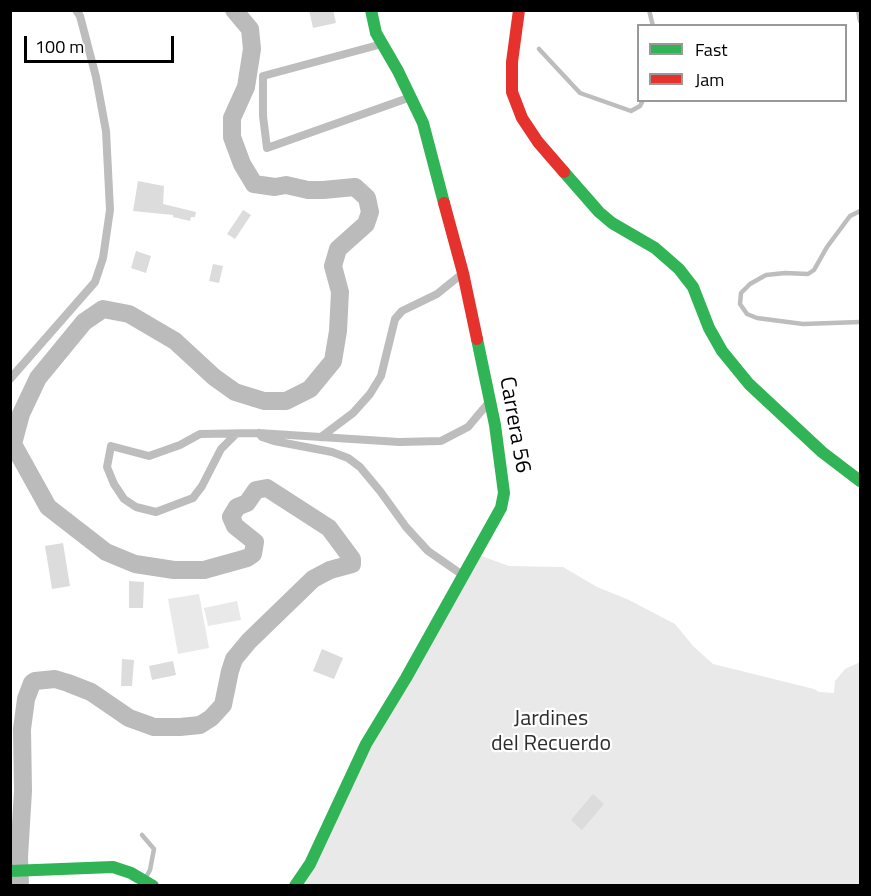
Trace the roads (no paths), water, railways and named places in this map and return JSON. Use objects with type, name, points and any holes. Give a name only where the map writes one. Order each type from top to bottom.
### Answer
[{"type":"street","points":[[10,379],[95,282],[103,258],[110,210],[106,130],[96,77],[80,16],[76,10]]},
{"type":"street","name":"Carrera 56","points":[[295,885],[310,864],[366,744],[406,678],[501,508],[504,492],[503,472],[490,401],[463,273],[423,123],[376,33],[370,10]]},
{"type":"street","points":[[519,10],[512,62],[512,93],[522,118],[538,142],[599,212],[612,223],[655,248],[679,269],[693,287],[709,328],[722,351],[749,384],[815,446],[861,481]]},
{"type":"street","points":[[382,44],[263,76],[263,116],[267,148],[411,97]]},
{"type":"street","points":[[321,437],[353,412],[370,393],[381,375],[395,319],[402,311],[437,294],[463,273]]},
{"type":"street","points":[[235,435],[221,449],[202,486],[193,498],[156,512],[136,507],[124,499],[107,468],[111,446],[149,456],[180,445],[200,434],[222,432],[235,435],[258,433],[399,442],[441,441],[468,426],[490,401]]},
{"type":"street","points":[[258,433],[274,441],[332,452],[348,458],[367,475],[406,527],[428,551],[464,576]]},
{"type":"street","points":[[10,871],[113,867],[149,882]]},
{"type":"lane","points":[[858,10],[861,21]]},
{"type":"lane","points":[[539,49],[580,93],[631,111],[640,106],[642,102]]},
{"type":"lane","points":[[861,211],[850,216],[814,270],[808,274],[766,275],[750,284],[741,293],[740,304],[747,314],[757,318],[803,324],[861,322]]},
{"type":"lane","points":[[142,835],[154,849],[149,882]]},
{"type":"waterway","points":[[20,886],[22,729],[26,699],[32,683],[55,679],[68,683],[91,692],[129,718],[154,727],[200,725],[211,718],[223,705],[234,659],[249,641],[313,579],[330,570],[352,564],[352,559],[329,528],[267,488],[256,490],[247,503],[237,507],[231,517],[235,526],[255,542],[253,554],[247,558],[204,570],[174,570],[135,564],[106,552],[48,507],[13,444],[21,414],[38,378],[84,322],[103,309],[129,314],[175,341],[214,377],[235,392],[264,401],[286,401],[310,389],[333,361],[338,331],[340,292],[333,266],[338,249],[366,224],[370,212],[367,198],[355,187],[308,190],[286,185],[275,187],[254,184],[242,164],[232,137],[232,118],[246,87],[252,49],[250,29],[234,10]]},
{"type":"park label","name":"Jardines del Recuerdo","points":[[551,732]]}]
